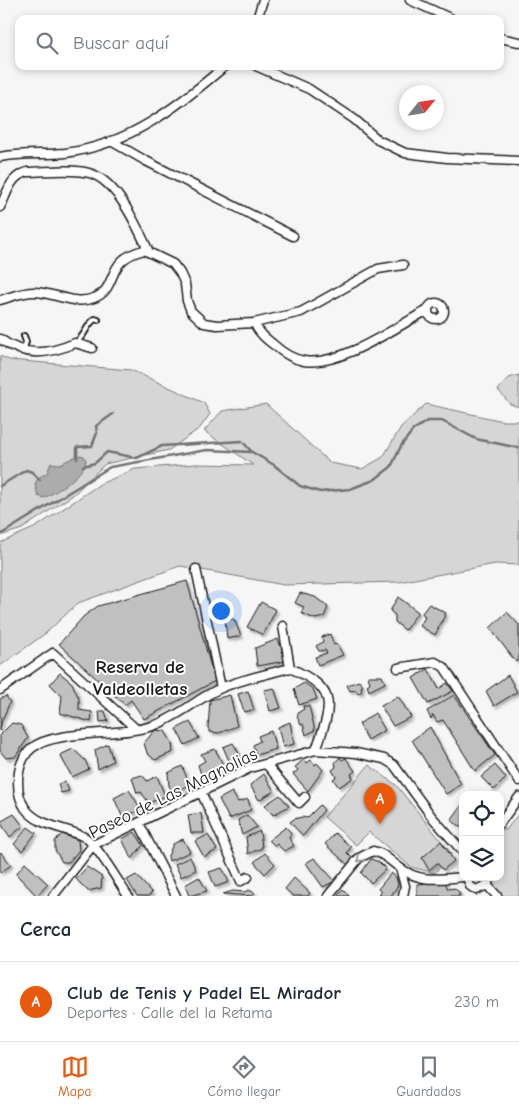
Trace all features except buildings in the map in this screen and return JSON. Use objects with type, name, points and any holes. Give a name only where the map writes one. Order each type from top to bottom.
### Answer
[{"type":"street","points":[[258,15],[263,0]]},
{"type":"street","points":[[410,0],[443,15]]},
{"type":"street","points":[[504,39],[519,42]]},
{"type":"street","points":[[0,157],[66,153],[111,141],[152,124],[220,70]]},
{"type":"street","points":[[265,70],[309,89],[354,119],[378,140],[405,153],[447,158],[519,160]]},
{"type":"street","points":[[111,141],[146,161],[293,236]]},
{"type":"street","points":[[0,207],[8,188],[19,174],[54,172],[90,173],[116,193],[139,229],[149,252]]},
{"type":"street","points":[[0,300],[35,291],[86,301],[96,298],[106,291],[116,266],[133,253],[144,250],[173,264],[180,273],[191,311],[204,323],[217,326],[254,322],[300,312],[378,269],[403,265]]},
{"type":"street","points":[[254,322],[258,332],[287,356],[313,362],[346,353],[371,342],[428,310]]},
{"type":"street","points":[[0,339],[23,352],[43,353],[72,343],[92,348]]},
{"type":"street","points":[[196,569],[221,688]]},
{"type":"street","points":[[283,626],[290,668]]},
{"type":"street","points":[[0,690],[53,653],[136,730]]},
{"type":"street","points":[[398,668],[435,662],[444,667],[519,781]]},
{"type":"street","points":[[128,896],[93,845],[86,838],[56,828],[25,808],[20,796],[18,774],[30,749],[39,744],[86,734],[136,730],[155,725],[221,688],[290,668],[314,679],[324,690],[328,703],[327,720],[316,750]]},
{"type":"street","name":"Paseo de Las Magnolias","points":[[53,896],[93,845],[250,768],[316,750],[356,753],[384,759],[394,765],[432,817],[459,847]]},
{"type":"street","points":[[266,764],[299,804],[305,797]]},
{"type":"street","points":[[201,792],[241,881],[248,877]]},
{"type":"street","points":[[504,818],[519,797]]},
{"type":"street","points":[[139,822],[176,896]]},
{"type":"street","points":[[328,896],[359,858],[367,852],[382,853],[400,868],[415,877],[426,880]]},
{"type":"street","points":[[400,868],[405,886],[403,896]]},
{"type":"street","points":[[405,886],[426,880],[459,877]]},
{"type":"street","points":[[468,881],[473,893],[487,885],[488,881]]},
{"type":"street","points":[[487,885],[497,896]]},
{"type":"lane","points":[[72,343],[83,336],[90,322],[94,319],[98,320]]},
{"type":"lane","points":[[23,352],[26,342],[24,336]]},
{"type":"shaded area","points":[[0,356],[9,360],[131,370],[204,403],[210,414],[200,428],[169,450],[105,464],[73,495],[22,529],[0,536]]},
{"type":"shaded area","points":[[519,375],[519,407],[510,404],[498,390],[509,378]]},
{"type":"shaded area","points":[[266,404],[330,463],[362,469],[383,457],[401,427],[426,404],[503,421],[519,421],[519,565],[495,564],[399,582],[284,585],[180,566],[78,603],[46,633],[0,666],[0,543],[36,527],[100,484],[135,469],[195,464],[253,465],[204,431],[222,411]]},
{"type":"shaded area","points":[[79,455],[84,456],[86,460],[76,477],[44,498],[38,496],[35,484],[38,478],[47,473],[51,463],[60,464]]},
{"type":"shaded area","points":[[369,765],[396,785],[451,853],[435,873],[411,867],[369,832],[356,845],[324,817]]},
{"type":"shaded area","points":[[519,813],[519,896],[501,896],[491,884],[492,881],[504,881],[504,830],[506,830]]},
{"type":"waterway","points":[[77,459],[77,447],[92,446],[97,433],[96,426],[113,414]]},
{"type":"waterway","points":[[0,535],[110,467],[207,450],[252,452],[274,465],[300,486],[320,492],[350,489],[374,480],[391,467],[401,446],[413,430],[427,421],[442,421],[476,439],[519,448]]},
{"type":"waterway","points":[[83,466],[95,463],[107,452],[137,458],[162,446],[242,441],[252,452]]},
{"type":"waterway","points":[[0,486],[26,470],[32,472],[40,480]]},
{"type":"place","name":"Club de Tenis y Padel EL Mirador","points":[[380,824]]},
{"type":"district","name":"Reserva de Valdeolletas","points":[[140,677]]}]
